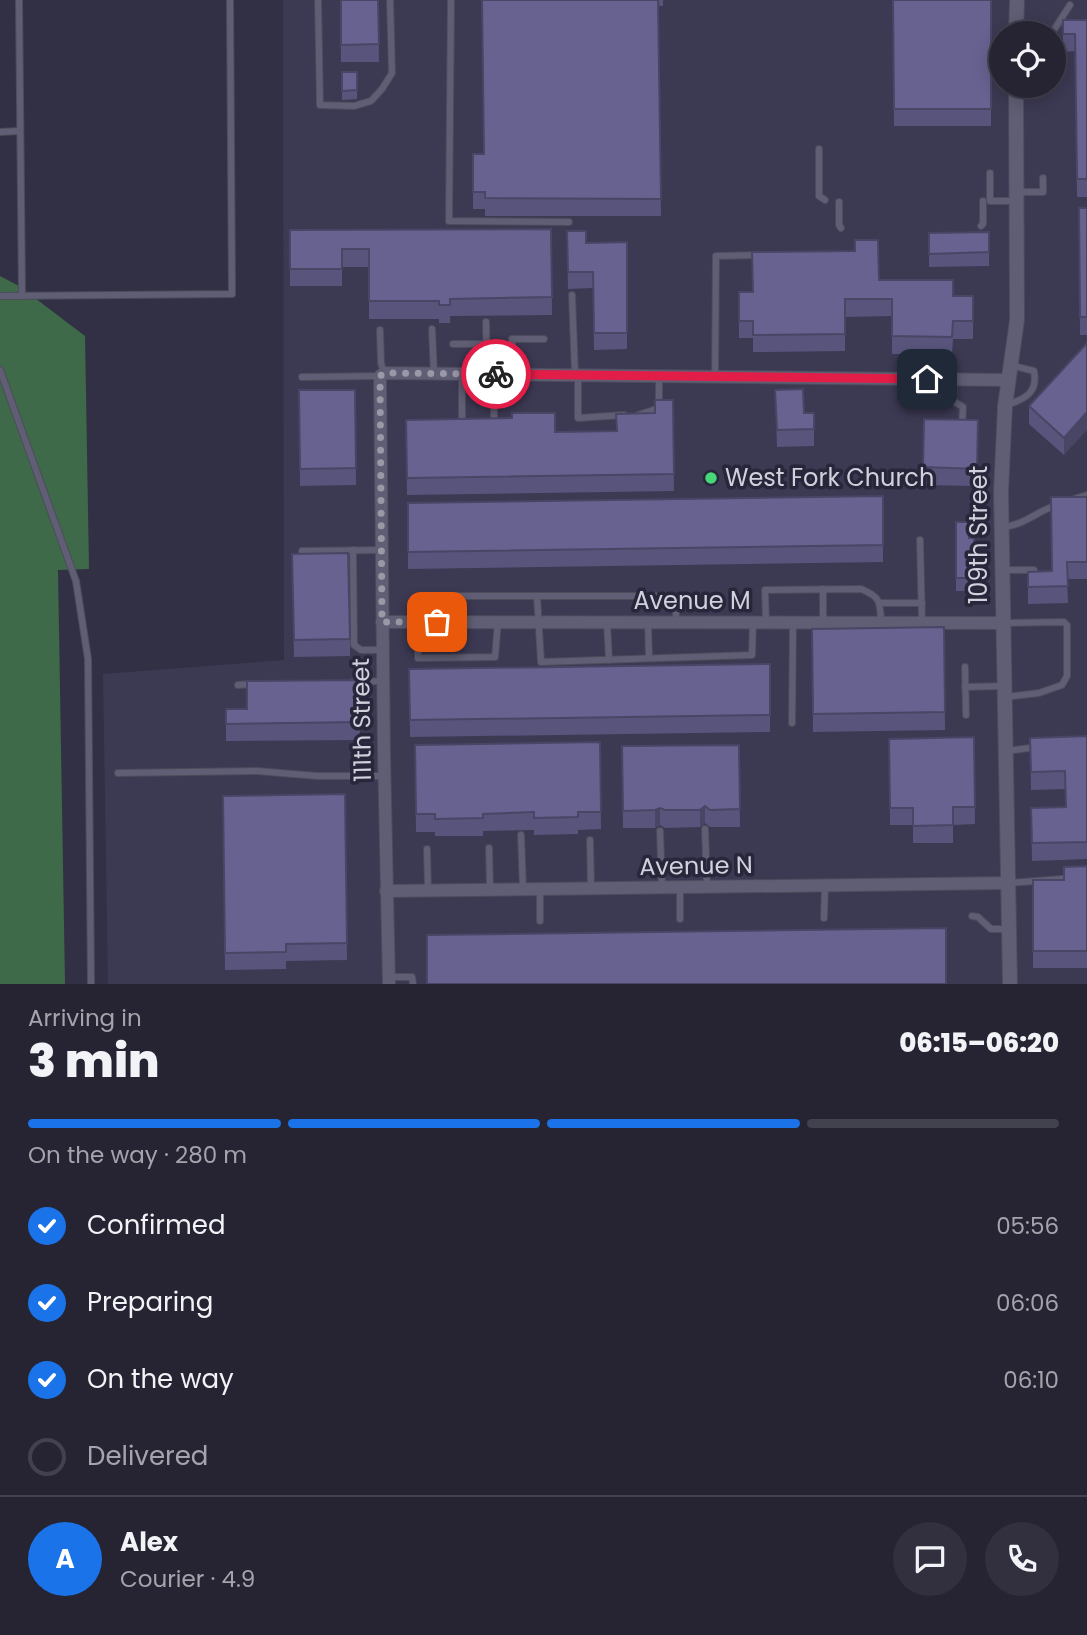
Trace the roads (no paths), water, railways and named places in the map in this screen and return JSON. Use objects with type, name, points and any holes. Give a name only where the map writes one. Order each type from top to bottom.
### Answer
[{"type":"street","points":[[1016,21],[1017,0]]},
{"type":"street","name":"109th Street","points":[[1010,984],[1006,883],[1001,464],[1005,406],[1017,320],[1016,98]]},
{"type":"street","points":[[382,374],[1008,380]]},
{"type":"street","name":"111th Street","points":[[382,374],[382,622],[388,980]]},
{"type":"street","name":"Avenue M","points":[[382,622],[1003,623]]},
{"type":"street","name":"Avenue N","points":[[386,891],[1006,883]]},
{"type":"lane","points":[[19,0],[22,296]]},
{"type":"lane","points":[[0,296],[232,294],[230,0]]},
{"type":"lane","points":[[318,0],[320,105],[354,106],[371,101],[392,73],[390,0]]},
{"type":"lane","points":[[451,0],[449,222],[569,222]]},
{"type":"lane","points":[[1060,21],[1070,5]]},
{"type":"lane","points":[[0,132],[20,131]]},
{"type":"lane","points":[[819,149],[819,196],[825,200]]},
{"type":"lane","points":[[990,173],[990,201],[1043,192],[1043,178]]},
{"type":"lane","points":[[981,226],[983,201]]},
{"type":"lane","points":[[839,202],[841,228]]},
{"type":"lane","points":[[715,377],[716,256],[771,254]]},
{"type":"lane","points":[[572,295],[578,418],[644,414],[659,408],[659,376]]},
{"type":"lane","points":[[480,429],[492,428],[494,425],[486,322]]},
{"type":"lane","points":[[432,329],[434,374]]},
{"type":"lane","points":[[302,377],[382,374],[380,330]]},
{"type":"lane","points":[[512,374],[512,339],[544,339]]},
{"type":"lane","points":[[453,344],[486,344]]},
{"type":"lane","points":[[1005,406],[1025,398],[1032,392],[1036,381],[1034,371],[1010,365]]},
{"type":"lane","points":[[0,370],[76,581],[88,659],[91,984]]},
{"type":"lane","points":[[462,374],[462,424],[468,430]]},
{"type":"lane","points":[[954,379],[953,401],[963,407],[962,429]]},
{"type":"lane","points":[[1001,527],[1020,525],[1048,508],[1087,495]]},
{"type":"lane","points":[[920,540],[922,622]]},
{"type":"lane","points":[[354,550],[354,645],[361,650],[383,650]]},
{"type":"lane","points":[[302,551],[382,550]]},
{"type":"lane","points":[[1002,570],[1034,570]]},
{"type":"lane","points":[[823,589],[823,622]]},
{"type":"lane","points":[[537,596],[541,662],[752,655],[765,590],[861,589],[875,594],[880,603],[881,622]]},
{"type":"lane","points":[[437,622],[437,602],[444,596],[670,596],[676,604],[676,622]]},
{"type":"lane","points":[[880,603],[922,603]]},
{"type":"lane","points":[[417,622],[418,658],[495,657],[498,622]]},
{"type":"lane","points":[[607,622],[609,660]]},
{"type":"lane","points":[[648,622],[649,659]]},
{"type":"lane","points":[[792,723],[793,622]]},
{"type":"lane","points":[[965,687],[1039,693],[1062,685],[1067,676],[1067,625],[1064,622],[1003,623]]},
{"type":"lane","points":[[965,667],[966,715]]},
{"type":"lane","points":[[343,682],[383,681]]},
{"type":"lane","points":[[238,685],[264,684]]},
{"type":"lane","points":[[1005,751],[1047,746]]},
{"type":"lane","points":[[118,774],[257,771],[317,776],[384,776]]},
{"type":"lane","points":[[705,829],[707,886]]},
{"type":"lane","points":[[660,831],[662,887]]},
{"type":"lane","points":[[521,835],[523,889]]},
{"type":"lane","points":[[590,840],[591,888]]},
{"type":"lane","points":[[489,848],[490,889]]},
{"type":"lane","points":[[427,849],[428,890]]},
{"type":"lane","points":[[1006,883],[1087,877]]},
{"type":"lane","points":[[824,918],[825,885]]},
{"type":"lane","points":[[680,887],[680,919]]},
{"type":"lane","points":[[540,888],[540,921]]},
{"type":"lane","points":[[972,916],[978,917],[991,929],[1007,929]]},
{"type":"lane","points":[[388,980],[412,977],[412,984]]},
{"type":"place","name":"West Fork Church","points":[[711,478]]}]
